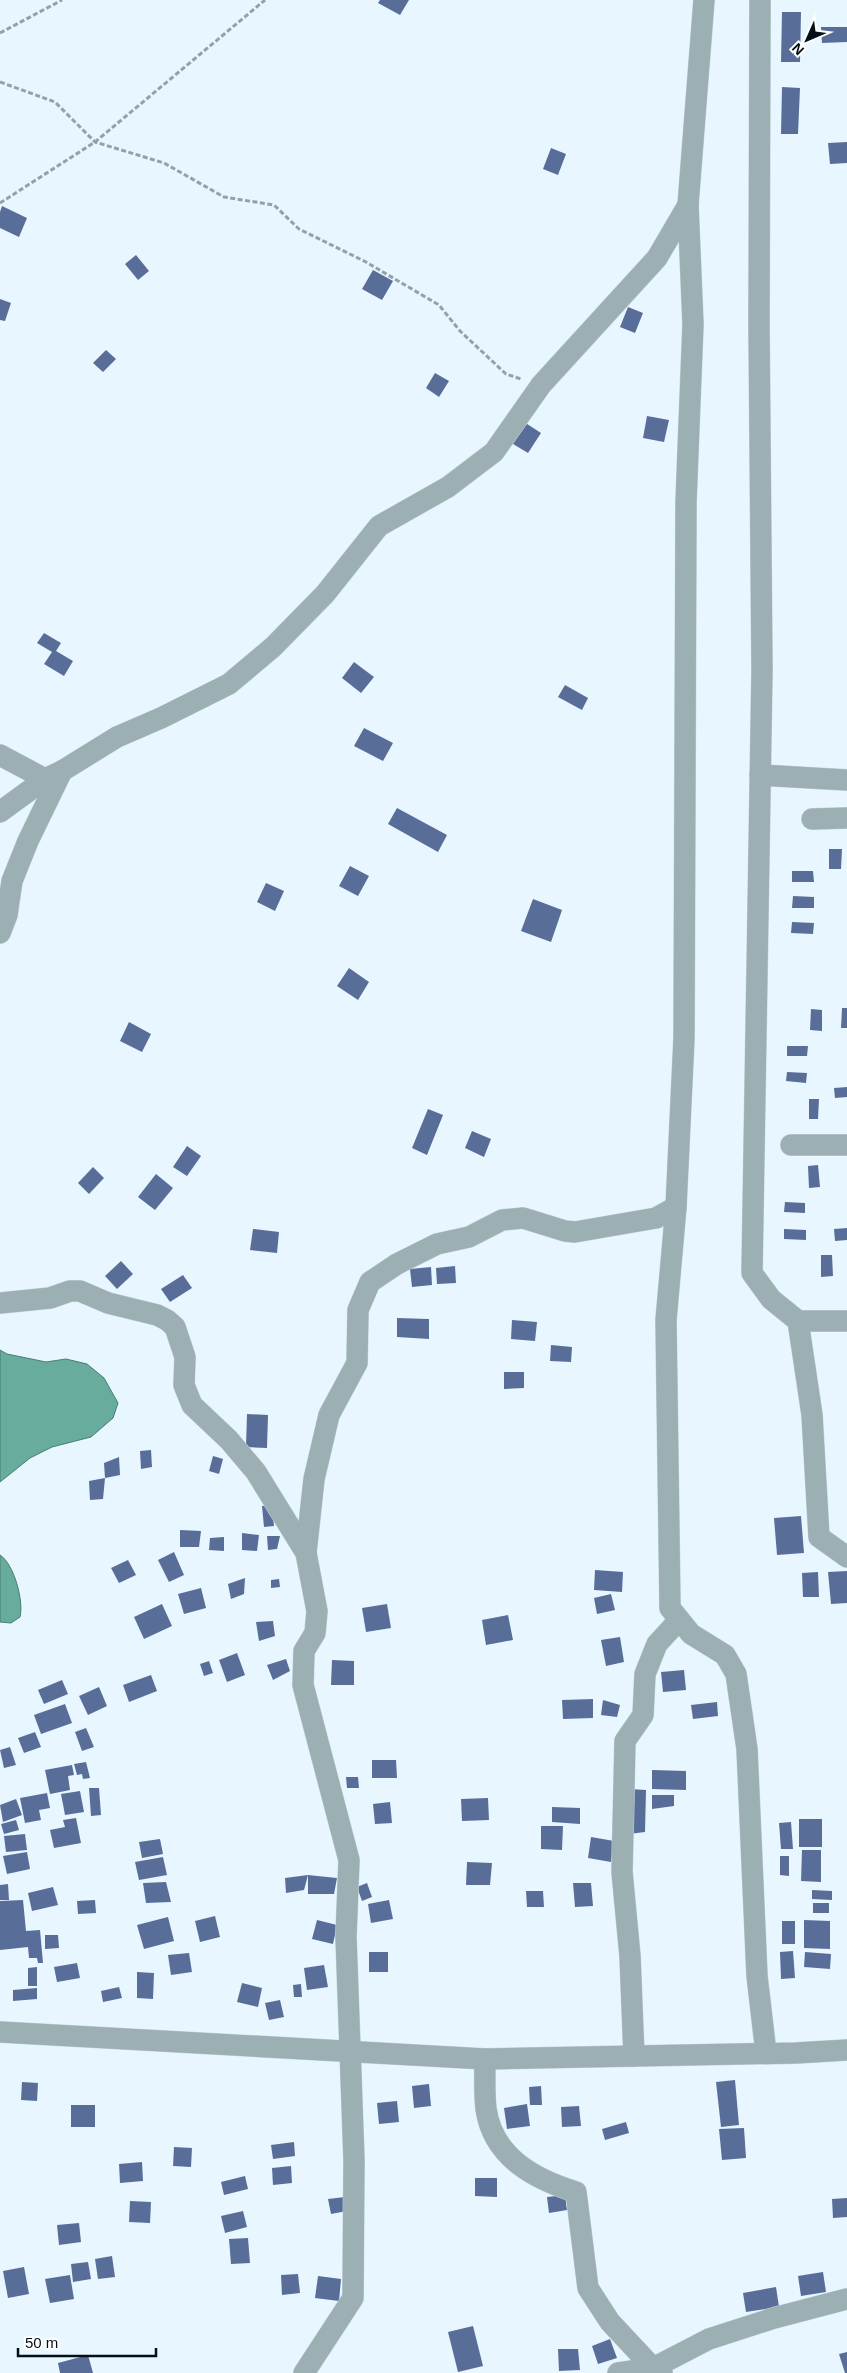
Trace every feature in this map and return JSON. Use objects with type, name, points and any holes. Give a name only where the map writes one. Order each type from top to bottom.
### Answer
[{"type":"street","points":[[704,0],[688,204],[693,324],[686,502],[684,1038],[667,1340],[670,1608],[691,1634],[725,1655],[736,1674],[747,1749],[757,1976],[766,2054]]},
{"type":"street","points":[[760,0],[760,775],[752,1273],[771,1299],[798,1321],[847,1321]]},
{"type":"street","points":[[0,812],[54,775],[117,736],[162,718],[229,684],[273,647],[325,594],[379,526],[448,487],[494,452],[541,385],[657,258],[688,204]]},
{"type":"street","points":[[0,755],[54,775]]},
{"type":"street","points":[[0,933],[7,915],[12,881],[54,775]]},
{"type":"street","points":[[760,775],[847,780]]},
{"type":"street","points":[[812,819],[847,818]]},
{"type":"street","points":[[791,1145],[847,1146]]},
{"type":"street","points":[[304,2373],[352,2298],[354,2160],[346,1937],[349,1860],[303,1685],[304,1651],[315,1633],[317,1610],[306,1553],[314,1479],[328,1415],[357,1363],[358,1310],[370,1282],[396,1264],[438,1244],[468,1237],[502,1220],[523,1218],[565,1231],[575,1232],[656,1218],[676,1206]]},
{"type":"street","points":[[0,1303],[50,1298],[70,1291],[80,1291],[108,1303],[156,1315],[167,1320],[175,1327],[185,1357],[184,1385],[192,1405],[229,1440],[256,1472],[306,1553]]},
{"type":"street","points":[[798,1321],[812,1415],[819,1537],[847,1557]]},
{"type":"street","points":[[634,2056],[630,1956],[622,1872],[625,1741],[643,1715],[645,1674],[657,1644],[679,1620]]},
{"type":"street","points":[[0,2032],[485,2058],[766,2054],[847,2050]]},
{"type":"street","points":[[485,2058],[486,2110],[497,2142],[529,2174],[549,2184],[576,2192],[588,2288],[610,2322],[657,2370]]},
{"type":"street","points":[[618,2373],[657,2370],[708,2339],[774,2318],[847,2299]]},
{"type":"path","points":[[0,33],[62,0]]},
{"type":"path","points":[[0,203],[95,142],[265,0]]},
{"type":"path","points":[[0,82],[55,102],[95,142],[164,163],[224,197],[274,205],[299,229],[366,262],[438,305],[460,331],[506,374],[541,385]]},
{"type":"shaded area","points":[[0,1350],[7,1354],[46,1362],[66,1359],[87,1364],[104,1378],[118,1403],[113,1418],[91,1437],[52,1447],[30,1458],[0,1482]]},
{"type":"shaded area","points":[[0,1555],[10,1566],[14,1574],[21,1602],[20,1617],[11,1623],[0,1622]]},
{"type":"building","points":[[380,0],[409,0],[400,15],[378,3]]},
{"type":"building","points":[[782,12],[801,12],[800,62],[781,62]]},
{"type":"building","points":[[821,27],[847,27],[847,42],[822,43]]},
{"type":"building","points":[[782,87],[800,88],[798,134],[781,134]]},
{"type":"building","points":[[847,142],[847,163],[830,164],[828,143]]},
{"type":"building","points":[[551,148],[566,154],[558,175],[543,169]]},
{"type":"building","points":[[2,206],[27,218],[19,237],[0,228]]},
{"type":"building","points":[[136,255],[149,271],[138,280],[125,264]]},
{"type":"building","points":[[373,270],[393,281],[382,300],[362,289]]},
{"type":"building","points":[[0,299],[11,303],[5,321],[0,320]]},
{"type":"building","points":[[628,307],[643,313],[635,333],[620,327]]},
{"type":"building","points":[[106,350],[116,359],[103,372],[93,363]]},
{"type":"building","points":[[435,373],[449,381],[439,397],[426,388]]},
{"type":"building","points":[[647,416],[669,420],[664,442],[643,438]]},
{"type":"building","points":[[521,420],[541,433],[528,453],[508,441]]},
{"type":"building","points":[[44,633],[61,643],[56,651],[73,661],[64,676],[44,664],[52,652],[37,643]]},
{"type":"building","points":[[354,662],[374,677],[361,693],[342,678]]},
{"type":"building","points":[[565,685],[588,698],[582,710],[558,697]]},
{"type":"building","points":[[364,728],[393,743],[383,761],[354,746]]},
{"type":"building","points":[[397,808],[447,835],[438,852],[388,824]]},
{"type":"building","points":[[829,849],[842,849],[841,869],[829,869]]},
{"type":"building","points":[[350,866],[369,876],[358,896],[339,886]]},
{"type":"building","points":[[792,871],[813,871],[814,882],[792,882]]},
{"type":"building","points":[[266,883],[284,891],[275,911],[257,902]]},
{"type":"building","points":[[793,896],[814,897],[814,908],[792,908]]},
{"type":"building","points":[[533,899],[562,910],[551,942],[521,931]]},
{"type":"building","points":[[792,922],[814,923],[813,934],[791,933]]},
{"type":"building","points":[[349,968],[369,982],[358,1000],[337,986]]},
{"type":"building","points":[[842,1008],[847,1008],[847,1028],[841,1028]]},
{"type":"building","points":[[811,1009],[822,1010],[822,1031],[810,1030]]},
{"type":"building","points":[[129,1022],[151,1034],[142,1052],[120,1041]]},
{"type":"building","points":[[787,1046],[808,1046],[807,1056],[787,1056]]},
{"type":"building","points":[[787,1072],[807,1073],[806,1083],[786,1081]]},
{"type":"building","points":[[847,1087],[847,1097],[835,1098],[834,1088]]},
{"type":"building","points":[[809,1099],[819,1099],[818,1119],[809,1119]]},
{"type":"building","points":[[428,1109],[443,1115],[427,1155],[412,1148]]},
{"type":"building","points":[[472,1131],[491,1139],[484,1157],[465,1148]]},
{"type":"building","points":[[187,1146],[201,1156],[187,1176],[173,1167]]},
{"type":"building","points":[[818,1165],[820,1187],[809,1188],[808,1166]]},
{"type":"building","points":[[93,1167],[104,1178],[89,1194],[78,1183]]},
{"type":"building","points":[[156,1174],[173,1188],[155,1210],[138,1197]]},
{"type":"building","points":[[785,1202],[805,1203],[805,1213],[784,1212]]},
{"type":"building","points":[[847,1228],[847,1240],[835,1241],[834,1229]]},
{"type":"building","points":[[253,1229],[279,1232],[277,1253],[250,1250]]},
{"type":"building","points":[[784,1229],[806,1230],[806,1240],[784,1239]]},
{"type":"building","points":[[821,1255],[832,1255],[833,1276],[821,1277]]},
{"type":"building","points":[[121,1261],[133,1274],[117,1289],[105,1276]]},
{"type":"building","points":[[455,1266],[456,1283],[437,1284],[436,1268]]},
{"type":"building","points":[[431,1267],[432,1285],[412,1287],[410,1269]]},
{"type":"building","points":[[183,1275],[192,1288],[170,1302],[161,1289]]},
{"type":"building","points":[[397,1318],[429,1319],[429,1339],[397,1337]]},
{"type":"building","points":[[512,1320],[537,1322],[535,1341],[511,1339]]},
{"type":"building","points":[[551,1345],[572,1347],[571,1362],[550,1361]]},
{"type":"building","points":[[504,1372],[524,1372],[524,1388],[504,1389]]},
{"type":"building","points":[[247,1414],[268,1415],[267,1448],[246,1447]]},
{"type":"building","points":[[151,1450],[152,1467],[141,1469],[140,1451]]},
{"type":"building","points":[[213,1456],[223,1459],[219,1474],[209,1471]]},
{"type":"building","points":[[119,1457],[120,1475],[105,1478],[104,1463]]},
{"type":"building","points":[[105,1478],[103,1499],[90,1500],[89,1481]]},
{"type":"building","points":[[272,1505],[274,1526],[264,1527],[262,1506]]},
{"type":"building","points":[[801,1516],[804,1553],[777,1555],[774,1518]]},
{"type":"building","points":[[180,1530],[201,1531],[199,1547],[180,1547]]},
{"type":"building","points":[[242,1533],[259,1535],[257,1551],[242,1550]]},
{"type":"building","points":[[267,1536],[280,1536],[277,1549],[268,1550]]},
{"type":"building","points":[[224,1537],[224,1551],[209,1550],[210,1538]]},
{"type":"building","points":[[174,1552],[184,1575],[169,1582],[158,1560]]},
{"type":"building","points":[[128,1560],[136,1575],[119,1583],[111,1568]]},
{"type":"building","points":[[595,1570],[623,1572],[622,1592],[594,1590]]},
{"type":"building","points":[[847,1571],[847,1603],[831,1604],[828,1572]]},
{"type":"building","points":[[818,1572],[819,1597],[803,1597],[802,1573]]},
{"type":"building","points":[[245,1578],[244,1594],[231,1599],[228,1584]]},
{"type":"building","points":[[279,1579],[280,1587],[271,1588],[271,1580]]},
{"type":"building","points":[[201,1588],[206,1608],[184,1614],[178,1594]]},
{"type":"building","points":[[611,1594],[615,1610],[597,1614],[594,1598]]},
{"type":"building","points":[[162,1604],[172,1626],[144,1639],[134,1617]]},
{"type":"building","points":[[387,1604],[391,1628],[366,1632],[362,1608]]},
{"type":"building","points":[[508,1615],[513,1640],[486,1645],[482,1620]]},
{"type":"building","points":[[273,1621],[275,1636],[259,1641],[256,1622]]},
{"type":"building","points":[[620,1637],[624,1662],[606,1666],[601,1640]]},
{"type":"building","points":[[237,1653],[245,1675],[227,1682],[219,1660]]},
{"type":"building","points":[[286,1659],[290,1671],[273,1680],[267,1665]]},
{"type":"building","points":[[332,1660],[354,1661],[354,1685],[331,1685]]},
{"type":"building","points":[[209,1661],[213,1673],[204,1676],[200,1664]]},
{"type":"building","points":[[684,1670],[686,1690],[663,1692],[661,1672]]},
{"type":"building","points":[[151,1675],[157,1691],[129,1702],[123,1685]]},
{"type":"building","points":[[62,1680],[68,1694],[44,1704],[38,1690]]},
{"type":"building","points":[[99,1687],[107,1706],[88,1715],[79,1696]]},
{"type":"building","points":[[593,1699],[593,1718],[563,1719],[562,1700]]},
{"type":"building","points":[[603,1700],[620,1705],[617,1717],[601,1715]]},
{"type":"building","points":[[717,1702],[718,1716],[693,1719],[691,1705]]},
{"type":"building","points":[[65,1704],[72,1723],[41,1734],[34,1715]]},
{"type":"building","points":[[86,1728],[94,1747],[82,1751],[75,1732]]},
{"type":"building","points":[[35,1732],[41,1747],[24,1753],[18,1738]]},
{"type":"building","points":[[10,1747],[16,1765],[4,1768],[0,1750]]},
{"type":"building","points":[[372,1760],[396,1760],[397,1778],[372,1778]]},
{"type":"building","points":[[86,1762],[90,1778],[83,1779],[82,1774],[77,1775],[74,1764]]},
{"type":"building","points":[[72,1765],[74,1775],[68,1776],[70,1790],[50,1794],[45,1770]]},
{"type":"building","points":[[652,1770],[686,1771],[686,1790],[652,1789]]},
{"type":"building","points":[[346,1777],[358,1777],[359,1788],[347,1788]]},
{"type":"building","points":[[89,1788],[99,1788],[101,1815],[91,1816]]},
{"type":"building","points":[[630,1789],[646,1790],[645,1832],[629,1834]]},
{"type":"building","points":[[80,1791],[84,1812],[65,1815],[61,1794]]},
{"type":"building","points":[[47,1793],[50,1808],[39,1810],[41,1820],[25,1823],[20,1798]]},
{"type":"building","points":[[652,1795],[674,1795],[674,1806],[652,1809]]},
{"type":"building","points":[[488,1798],[489,1820],[462,1821],[461,1799]]},
{"type":"building","points":[[16,1799],[22,1815],[3,1822],[0,1805]]},
{"type":"building","points":[[390,1802],[392,1823],[375,1824],[373,1804]]},
{"type":"building","points":[[552,1807],[580,1808],[580,1824],[552,1822]]},
{"type":"building","points":[[76,1818],[81,1843],[54,1848],[50,1830],[65,1827],[63,1820]]},
{"type":"building","points":[[799,1819],[822,1819],[822,1847],[799,1847]]},
{"type":"building","points":[[16,1820],[19,1830],[4,1834],[1,1824]]},
{"type":"building","points":[[791,1822],[793,1849],[781,1849],[779,1823]]},
{"type":"building","points":[[541,1826],[563,1826],[562,1850],[541,1849]]},
{"type":"building","points":[[25,1834],[27,1850],[6,1852],[4,1836]]},
{"type":"building","points":[[591,1837],[614,1841],[611,1862],[588,1858]]},
{"type":"building","points":[[160,1839],[163,1854],[142,1858],[139,1842]]},
{"type":"building","points":[[802,1850],[821,1850],[821,1882],[801,1881]]},
{"type":"building","points":[[27,1852],[30,1869],[7,1874],[3,1856]]},
{"type":"building","points":[[780,1856],[789,1856],[789,1876],[780,1875]]},
{"type":"building","points":[[163,1857],[167,1875],[139,1880],[135,1862]]},
{"type":"building","points":[[467,1862],[492,1863],[490,1885],[466,1885]]},
{"type":"building","points":[[308,1875],[337,1878],[334,1894],[308,1894]]},
{"type":"building","points":[[308,1875],[304,1890],[286,1893],[285,1878]]},
{"type":"building","points":[[166,1882],[171,1902],[146,1903],[143,1883]]},
{"type":"building","points":[[367,1883],[372,1897],[362,1901],[357,1887]]},
{"type":"building","points":[[573,1883],[591,1883],[593,1906],[575,1907]]},
{"type":"building","points":[[8,1884],[9,1900],[0,1900],[0,1885]]},
{"type":"building","points":[[53,1887],[58,1905],[32,1911],[28,1893]]},
{"type":"building","points":[[812,1890],[832,1891],[832,1900],[812,1899]]},
{"type":"building","points":[[526,1891],[543,1891],[544,1907],[527,1907]]},
{"type":"building","points":[[23,1900],[26,1931],[40,1930],[43,1963],[38,1963],[37,1958],[29,1958],[28,1947],[0,1950],[0,1901]]},
{"type":"building","points":[[95,1900],[96,1913],[78,1914],[77,1901]]},
{"type":"building","points":[[389,1900],[393,1919],[371,1923],[368,1904]]},
{"type":"building","points":[[813,1903],[829,1903],[829,1913],[813,1913]]},
{"type":"building","points":[[215,1916],[220,1937],[200,1942],[195,1921]]},
{"type":"building","points":[[168,1917],[174,1941],[144,1949],[137,1925]]},
{"type":"building","points":[[317,1920],[337,1925],[333,1944],[312,1939]]},
{"type":"building","points":[[804,1920],[830,1921],[830,1949],[804,1948]]},
{"type":"building","points":[[782,1921],[795,1921],[795,1944],[782,1944]]},
{"type":"building","points":[[45,1935],[58,1935],[59,1948],[45,1949]]},
{"type":"building","points":[[793,1951],[795,1978],[781,1979],[780,1952]]},
{"type":"building","points":[[369,1952],[388,1952],[388,1972],[369,1972]]},
{"type":"building","points":[[805,1952],[831,1954],[830,1969],[804,1967]]},
{"type":"building","points":[[189,1953],[192,1972],[171,1975],[168,1955]]},
{"type":"building","points":[[77,1963],[80,1978],[57,1982],[54,1967]]},
{"type":"building","points":[[324,1965],[328,1987],[307,1990],[304,1968]]},
{"type":"building","points":[[37,1967],[37,1986],[28,1986],[28,1968]]},
{"type":"building","points":[[137,1972],[154,1973],[153,1999],[137,1998]]},
{"type":"building","points":[[242,1983],[262,1988],[258,2007],[237,2002]]},
{"type":"building","points":[[301,1984],[302,1997],[294,1997],[293,1985]]},
{"type":"building","points":[[119,1987],[122,1998],[103,2002],[101,1991]]},
{"type":"building","points":[[37,1988],[37,1999],[13,2001],[13,1990]]},
{"type":"building","points":[[280,2000],[284,2017],[269,2020],[265,2003]]},
{"type":"building","points":[[735,2080],[739,2125],[721,2127],[716,2082]]},
{"type":"building","points":[[22,2082],[38,2083],[37,2101],[21,2100]]},
{"type":"building","points":[[429,2084],[431,2106],[414,2108],[412,2086]]},
{"type":"building","points":[[541,2086],[542,2105],[530,2105],[529,2087]]},
{"type":"building","points":[[397,2101],[399,2122],[379,2124],[377,2103]]},
{"type":"building","points":[[527,2104],[530,2126],[507,2129],[504,2108]]},
{"type":"building","points":[[71,2105],[95,2105],[95,2127],[71,2127]]},
{"type":"building","points":[[579,2106],[581,2126],[562,2127],[561,2107]]},
{"type":"building","points":[[626,2122],[629,2133],[605,2140],[602,2129]]},
{"type":"building","points":[[744,2128],[746,2158],[722,2160],[719,2129]]},
{"type":"building","points":[[294,2142],[295,2156],[273,2159],[271,2145]]},
{"type":"building","points":[[174,2147],[192,2148],[191,2167],[173,2166]]},
{"type":"building","points":[[142,2162],[143,2181],[120,2183],[119,2164]]},
{"type":"building","points":[[291,2166],[292,2183],[273,2185],[272,2168]]},
{"type":"building","points":[[245,2176],[248,2189],[224,2195],[221,2182]]},
{"type":"building","points":[[475,2178],[497,2178],[497,2197],[475,2196]]},
{"type":"building","points":[[565,2195],[567,2210],[549,2213],[547,2197]]},
{"type":"building","points":[[345,2197],[347,2211],[331,2214],[328,2199]]},
{"type":"building","points":[[847,2198],[847,2217],[833,2218],[832,2199]]},
{"type":"building","points":[[130,2201],[151,2202],[150,2223],[129,2222]]},
{"type":"building","points":[[243,2211],[247,2227],[225,2233],[221,2216]]},
{"type":"building","points":[[79,2223],[81,2242],[59,2245],[57,2225]]},
{"type":"building","points":[[248,2238],[250,2263],[231,2264],[229,2239]]},
{"type":"building","points":[[112,2256],[115,2277],[98,2279],[95,2259]]},
{"type":"building","points":[[88,2262],[91,2279],[73,2282],[71,2264]]},
{"type":"building","points":[[24,2267],[29,2294],[8,2298],[3,2271]]},
{"type":"building","points":[[823,2272],[826,2292],[801,2296],[798,2276]]},
{"type":"building","points":[[298,2274],[300,2293],[282,2295],[281,2275]]},
{"type":"building","points":[[70,2275],[74,2299],[50,2303],[45,2279]]},
{"type":"building","points":[[318,2276],[341,2279],[339,2301],[315,2298]]},
{"type":"building","points":[[776,2287],[779,2307],[746,2312],[743,2293]]},
{"type":"building","points":[[473,2326],[483,2366],[458,2372],[448,2332]]},
{"type":"building","points":[[610,2339],[617,2358],[598,2364],[592,2346]]},
{"type":"building","points":[[558,2349],[578,2349],[580,2370],[559,2371]]},
{"type":"building","points":[[847,2352],[847,2373],[845,2373],[839,2354]]},
{"type":"building","points":[[88,2355],[93,2373],[60,2373],[58,2363]]}]
